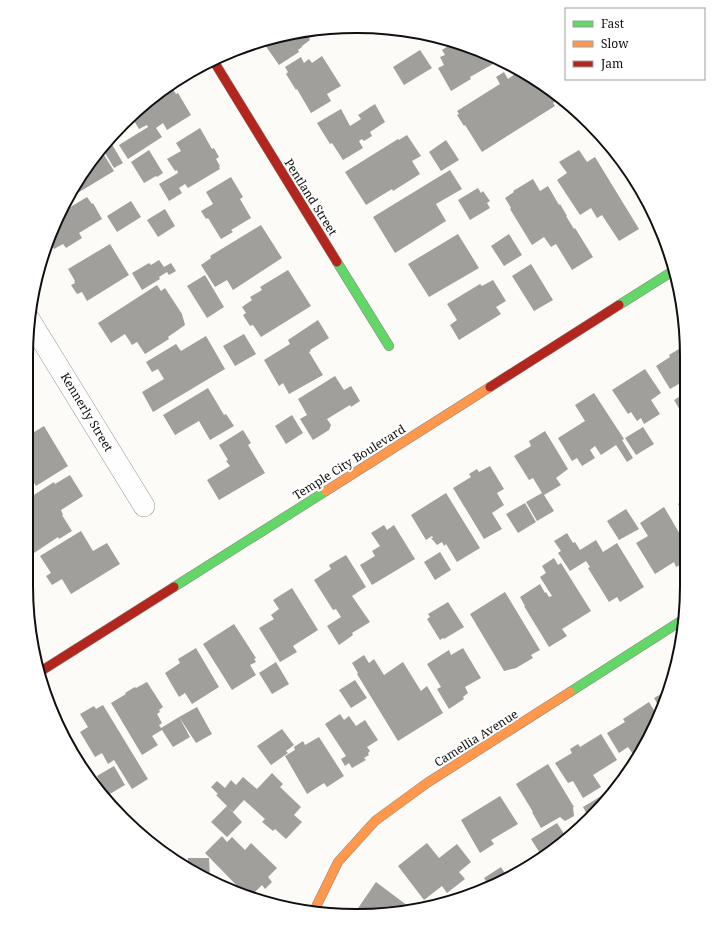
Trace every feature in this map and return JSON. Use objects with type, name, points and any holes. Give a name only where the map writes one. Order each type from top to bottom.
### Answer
[{"type":"street","name":"Pentland Street","points":[[216,65],[389,346]]},
{"type":"street","name":"Temple City Boulevard","points":[[44,669],[669,273]]},
{"type":"street","name":"Kennerly Street","points":[[35,328],[144,506]]},
{"type":"street","name":"Camellia Avenue","points":[[316,906],[338,862],[374,821],[427,783],[677,623]]},
{"type":"building","points":[[311,36],[309,38],[310,40],[298,50],[299,52],[279,65],[266,46],[293,39]]},
{"type":"building","points":[[448,46],[494,64],[470,77],[471,79],[451,91],[438,68],[444,65],[440,57],[445,55],[442,50]]},
{"type":"building","points":[[420,50],[432,68],[404,85],[393,67]]},
{"type":"building","points":[[322,56],[341,86],[327,94],[331,101],[311,113],[286,74],[288,72],[285,67],[301,57],[304,63],[309,59],[312,63]]},
{"type":"building","points":[[504,72],[508,79],[515,74],[518,76],[555,101],[553,103],[555,106],[482,152],[457,115],[459,114],[457,111],[500,84],[496,77]]},
{"type":"building","points":[[174,90],[176,94],[178,93],[191,115],[167,130],[163,123],[156,128],[162,137],[128,159],[119,145],[148,127],[147,125],[139,129],[134,122],[143,113]]},
{"type":"building","points":[[375,104],[385,122],[370,132],[372,136],[364,141],[362,139],[359,141],[363,148],[343,160],[332,143],[330,144],[317,123],[341,109],[350,126],[361,119],[358,115]]},
{"type":"building","points":[[200,128],[212,149],[214,148],[219,157],[216,159],[220,169],[188,188],[185,184],[179,188],[182,193],[169,201],[159,184],[178,173],[167,159],[181,151],[176,143]]},
{"type":"building","points":[[407,135],[421,156],[412,161],[420,174],[393,191],[392,189],[366,205],[345,172]]},
{"type":"building","points":[[446,140],[459,160],[441,171],[429,152]]},
{"type":"building","points":[[112,144],[123,163],[114,168],[105,153]]},
{"type":"building","points":[[149,150],[163,173],[144,183],[131,162]]},
{"type":"building","points":[[579,150],[587,162],[595,157],[639,229],[619,241],[602,215],[597,218],[591,208],[580,215],[557,180],[567,173],[559,162]]},
{"type":"building","points":[[104,155],[114,171],[77,193],[88,177]]},
{"type":"building","points":[[450,170],[462,189],[436,204],[446,221],[395,253],[373,217]]},
{"type":"building","points":[[231,177],[243,197],[240,199],[251,218],[231,230],[233,232],[221,239],[208,218],[206,219],[201,211],[213,204],[206,192]]},
{"type":"building","points":[[533,179],[540,191],[548,186],[593,257],[572,270],[556,244],[551,247],[544,237],[532,245],[505,198],[514,192],[513,191]]},
{"type":"building","points":[[478,188],[481,193],[483,191],[490,201],[487,203],[490,208],[470,220],[458,200]]},
{"type":"building","points":[[87,197],[92,204],[93,203],[102,219],[79,233],[82,238],[66,248],[63,244],[54,249],[53,246],[69,208]]},
{"type":"building","points":[[131,201],[141,217],[117,232],[107,216]]},
{"type":"building","points":[[165,209],[175,226],[158,237],[147,220]]},
{"type":"building","points":[[261,225],[282,258],[233,290],[227,280],[215,287],[201,265],[211,258],[210,256]]},
{"type":"building","points":[[458,234],[479,268],[429,297],[408,264]]},
{"type":"building","points":[[509,234],[522,255],[504,266],[491,246]]},
{"type":"building","points":[[110,244],[129,275],[87,301],[82,292],[77,294],[71,285],[75,283],[75,281],[68,269]]},
{"type":"building","points":[[159,260],[164,267],[171,263],[176,271],[169,275],[167,272],[159,277],[160,279],[142,290],[132,273],[149,263],[151,265]]},
{"type":"building","points":[[531,264],[553,300],[534,311],[512,276]]},
{"type":"building","points":[[288,270],[311,306],[261,337],[253,325],[250,326],[243,315],[246,313],[242,307],[252,300],[250,297],[262,290],[260,287]]},
{"type":"building","points":[[205,275],[224,307],[207,318],[187,286]]},
{"type":"building","points":[[493,280],[506,301],[496,307],[501,314],[459,340],[450,325],[457,320],[447,304],[480,284],[482,286]]},
{"type":"building","points":[[157,285],[161,291],[165,288],[182,314],[185,325],[168,337],[169,339],[145,354],[137,342],[132,345],[125,334],[111,343],[98,323]]},
{"type":"building","points":[[318,320],[329,338],[309,352],[323,375],[289,394],[283,383],[279,386],[264,360],[290,344],[288,340]]},
{"type":"building","points":[[244,334],[256,354],[235,366],[223,346]]},
{"type":"building","points":[[206,336],[225,369],[153,412],[142,392],[164,379],[158,369],[152,372],[146,362],[176,344],[181,351]]},
{"type":"building","points":[[680,349],[680,383],[670,389],[656,366],[670,357],[669,355]]},
{"type":"building","points":[[645,369],[661,393],[651,400],[660,414],[644,424],[641,418],[637,421],[631,412],[628,414],[612,390]]},
{"type":"building","points":[[335,376],[344,390],[351,386],[360,401],[351,407],[350,405],[327,419],[331,425],[329,430],[313,440],[300,419],[307,415],[298,399]]},
{"type":"building","points":[[208,388],[224,415],[226,414],[234,426],[210,440],[199,421],[175,435],[163,415]]},
{"type":"building","points":[[594,393],[624,439],[622,440],[633,458],[627,462],[616,445],[601,455],[595,446],[590,450],[595,458],[582,466],[577,458],[572,461],[558,438],[585,421],[575,405]]},
{"type":"building","points":[[680,396],[680,410],[674,400]]},
{"type":"building","points":[[292,415],[303,433],[286,444],[275,426]]},
{"type":"building","points":[[44,426],[68,466],[36,486],[33,481],[33,433]]},
{"type":"building","points":[[643,427],[654,444],[636,455],[625,438]]},
{"type":"building","points":[[243,430],[251,443],[248,445],[265,473],[219,500],[207,480],[230,466],[226,461],[228,460],[219,445]]},
{"type":"building","points":[[545,431],[568,469],[556,478],[561,485],[544,495],[554,511],[537,521],[526,502],[542,493],[533,478],[529,480],[514,456],[531,446],[529,441]]},
{"type":"building","points":[[490,466],[504,489],[497,493],[504,505],[492,513],[502,529],[484,539],[453,488],[471,477],[469,474],[477,469],[479,472]]},
{"type":"building","points":[[70,475],[83,496],[61,510],[62,515],[72,531],[59,539],[58,537],[33,554],[33,496],[54,482],[55,484]]},
{"type":"building","points":[[446,493],[480,548],[457,562],[446,544],[444,546],[442,542],[437,545],[431,538],[433,538],[432,536],[426,540],[411,515]]},
{"type":"building","points":[[525,503],[536,522],[518,533],[506,514]]},
{"type":"building","points":[[664,507],[680,534],[680,565],[676,567],[674,562],[655,574],[636,543],[648,536],[640,523]]},
{"type":"building","points":[[626,509],[639,529],[619,540],[607,521]]},
{"type":"building","points":[[384,525],[387,530],[394,525],[415,559],[372,585],[360,565],[375,556],[372,551],[380,546],[371,533]]},
{"type":"building","points":[[81,531],[93,551],[107,543],[120,564],[71,594],[62,579],[52,585],[46,576],[51,573],[40,556]]},
{"type":"building","points":[[567,533],[573,543],[575,542],[580,550],[596,540],[603,552],[617,543],[644,587],[620,602],[617,597],[609,602],[588,568],[590,567],[586,561],[570,571],[558,553],[561,551],[554,541]]},
{"type":"building","points":[[440,552],[451,570],[435,580],[424,562]]},
{"type":"building","points":[[346,555],[366,587],[352,596],[370,622],[352,633],[353,635],[339,645],[327,626],[341,617],[336,609],[333,610],[314,580],[331,569],[329,565]]},
{"type":"building","points":[[554,558],[558,565],[561,563],[591,611],[562,629],[567,636],[549,647],[520,597],[540,584],[549,597],[552,596],[540,577],[546,573],[542,566]]},
{"type":"building","points":[[292,588],[318,630],[293,646],[297,652],[280,662],[259,628],[274,619],[271,615],[279,609],[273,600]]},
{"type":"building","points":[[505,592],[540,650],[531,655],[533,658],[516,668],[504,671],[470,614]]},
{"type":"building","points":[[448,602],[464,627],[440,640],[427,619],[430,617],[428,614]]},
{"type":"building","points":[[234,624],[256,658],[254,659],[256,662],[250,665],[256,675],[232,690],[203,644]]},
{"type":"building","points":[[196,648],[219,687],[192,704],[185,693],[179,697],[165,673],[180,663],[178,659]]},
{"type":"building","points":[[463,648],[481,678],[465,687],[468,693],[463,697],[464,699],[449,709],[437,689],[441,687],[427,664],[449,650],[451,655]]},
{"type":"building","points":[[364,655],[369,663],[374,659],[384,675],[403,662],[421,691],[427,686],[443,713],[398,741],[357,674],[358,673],[352,663]]},
{"type":"building","points":[[276,662],[289,684],[272,694],[259,673]]},
{"type":"building","points":[[355,680],[367,698],[351,708],[339,690]]},
{"type":"building","points":[[147,682],[163,707],[157,714],[162,723],[159,725],[161,728],[179,717],[190,737],[173,747],[162,730],[152,736],[158,745],[142,755],[111,703],[135,687],[136,688]]},
{"type":"building","points":[[661,694],[657,703],[654,698]]},
{"type":"building","points":[[649,702],[654,711],[647,729],[633,754],[628,747],[619,753],[607,733],[625,722],[623,719]]},
{"type":"building","points":[[103,705],[148,779],[132,789],[114,760],[108,764],[102,753],[95,757],[80,732],[88,727],[80,714],[94,706],[96,709]]},
{"type":"building","points":[[197,707],[212,734],[196,743],[179,717]]},
{"type":"building","points":[[340,714],[344,720],[349,716],[356,726],[365,720],[378,740],[367,747],[370,751],[368,753],[369,755],[364,758],[366,760],[352,768],[349,763],[345,766],[341,759],[346,756],[325,724]]},
{"type":"building","points":[[282,729],[294,745],[286,751],[288,753],[271,765],[257,746]]},
{"type":"building","points":[[601,734],[617,760],[593,775],[601,787],[583,798],[573,781],[568,783],[555,763],[572,753],[570,749],[578,744],[580,747]]},
{"type":"building","points":[[319,737],[344,776],[327,787],[324,783],[307,794],[285,756],[295,750],[294,747],[303,741],[305,745]]},
{"type":"building","points":[[548,764],[574,807],[574,816],[565,821],[560,817],[541,828],[516,784]]},
{"type":"building","points":[[114,766],[125,785],[109,794],[97,776]]},
{"type":"building","points":[[272,773],[283,784],[280,787],[301,807],[294,815],[302,822],[286,839],[275,829],[273,831],[262,822],[265,819],[244,800],[233,812],[216,795],[218,794],[211,787],[217,781],[225,788],[231,780],[236,785],[243,777],[257,789]]},
{"type":"building","points":[[603,795],[586,813],[583,807]]},
{"type":"building","points":[[500,796],[518,824],[491,840],[494,844],[480,853],[461,820]]},
{"type":"building","points":[[227,806],[242,822],[227,837],[211,822]]},
{"type":"building","points":[[557,823],[564,834],[539,852],[531,839]]},
{"type":"building","points":[[222,836],[227,842],[232,837],[245,850],[251,843],[277,868],[268,877],[272,882],[265,889],[262,885],[255,892],[237,885],[205,853]]},
{"type":"building","points":[[427,843],[439,858],[457,844],[471,862],[459,872],[465,879],[447,893],[442,886],[424,900],[398,866]]},
{"type":"building","points":[[188,858],[209,858],[210,874],[195,866],[188,861]]},
{"type":"building","points":[[501,867],[505,873],[486,882],[484,878]]},
{"type":"building","points":[[376,882],[407,905],[378,908],[357,909]]},
{"type":"traffic: fast","points":[[337,262],[389,346]]},
{"type":"traffic: fast","points":[[619,305],[669,273]]},
{"type":"traffic: fast","points":[[174,587],[326,491]]},
{"type":"traffic: fast","points":[[570,692],[677,623]]},
{"type":"traffic: slow","points":[[326,491],[490,387]]},
{"type":"traffic: slow","points":[[316,906],[338,862],[375,821],[427,783],[570,692]]},
{"type":"traffic: jam","points":[[216,65],[337,262]]},
{"type":"traffic: jam","points":[[490,387],[619,305]]},
{"type":"traffic: jam","points":[[44,669],[174,587]]}]
